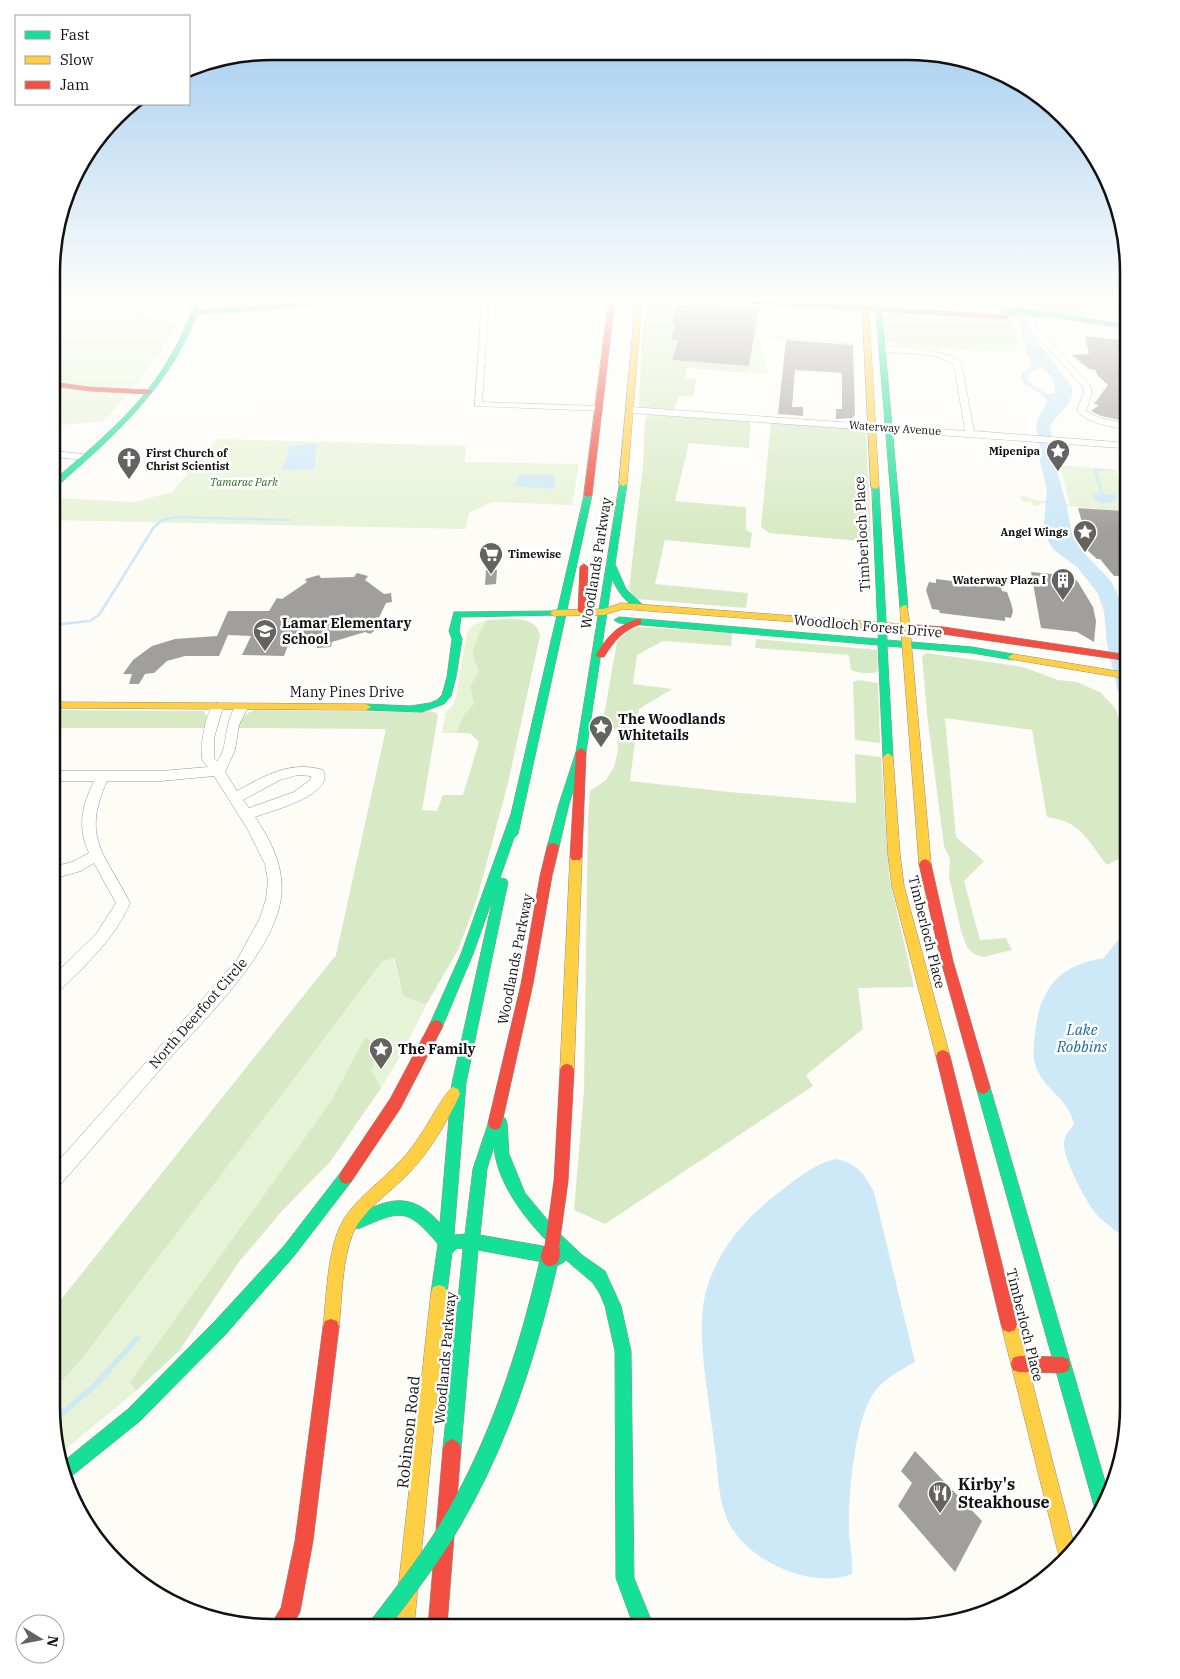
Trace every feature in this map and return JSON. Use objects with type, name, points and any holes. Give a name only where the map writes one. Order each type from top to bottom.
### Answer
[{"type":"main road","points":[[60,479],[130,414],[160,377]]},
{"type":"main road","name":"Woodlands Parkway","points":[[446,1241],[459,1083],[516,815],[586,507],[603,377]]},
{"type":"main road","name":"Woodlands Parkway","points":[[438,1619],[469,1268],[480,1169],[500,1108],[527,984],[546,876],[564,804],[581,752],[621,508],[633,377]]},
{"type":"main road","name":"Timberloch Place","points":[[869,377],[882,642],[905,798],[925,864],[942,942],[1100,1496]]},
{"type":"main road","name":"Timberloch Place","points":[[885,377],[906,644],[905,798],[894,855],[898,886],[929,1000],[1066,1548]]},
{"type":"main road","points":[[60,385],[89,389],[149,392]]},
{"type":"main road","points":[[577,548],[584,562],[583,611],[595,666]]},
{"type":"main road","points":[[612,566],[619,589],[629,600],[641,607]]},
{"type":"main road","name":"Woodloch Forest Drive","points":[[563,611],[604,612],[622,606],[881,625],[993,636],[1120,656]]},
{"type":"main road","name":"Many Pines Drive","points":[[60,705],[217,707],[437,706],[441,704],[446,695],[457,638],[454,631],[457,614],[563,611]]},
{"type":"main road","name":"Woodloch Forest Drive","points":[[604,612],[619,620],[638,622],[990,652],[1120,674]]},
{"type":"main road","points":[[457,638],[468,626],[487,614]]},
{"type":"main road","points":[[595,666],[614,633],[625,625],[638,622]]},
{"type":"main road","points":[[384,1619],[413,1582],[462,1505],[498,1431],[524,1362],[536,1321],[553,1243],[563,1157],[581,752]]},
{"type":"main road","points":[[69,1468],[127,1422],[219,1330],[291,1249],[353,1169],[432,1036],[483,912],[516,815]]},
{"type":"main road","points":[[285,1619],[290,1612],[304,1541],[336,1285],[344,1240],[349,1226],[376,1193],[409,1162],[444,1114],[459,1083]]},
{"type":"main road","points":[[500,1108],[501,1153],[515,1190],[542,1228],[576,1260],[592,1269],[610,1296],[623,1351],[625,1578],[641,1619]]},
{"type":"main road","points":[[349,1226],[379,1209],[395,1205],[410,1207],[424,1215],[469,1268]]},
{"type":"main road","points":[[446,1241],[472,1242],[576,1260]]},
{"type":"main road","name":"Robinson Road","points":[[405,1619],[432,1349],[446,1241]]},
{"type":"main road","points":[[1019,1364],[1062,1365]]},
{"type":"street","points":[[480,377],[478,404],[599,408]]},
{"type":"street","points":[[960,377],[970,433]]},
{"type":"street","points":[[1079,377],[1086,385],[1088,393],[1081,409],[1083,413],[1100,421],[1120,425]]},
{"type":"street","name":"Waterway Avenue","points":[[631,410],[888,427],[1120,445]]},
{"type":"street","points":[[60,455],[84,457]]},
{"type":"street","name":"North Deerfoot Circle","points":[[60,1172],[242,965],[256,943],[270,913],[274,899],[276,879],[266,844],[235,798],[219,770],[208,759],[208,738],[217,707]]},
{"type":"street","points":[[60,776],[162,776],[219,770],[229,750],[233,726],[242,707]]},
{"type":"street","points":[[235,798],[284,774],[310,769],[318,773],[318,779],[314,786],[247,814]]},
{"type":"street","points":[[60,979],[107,932],[116,920],[122,904],[114,885],[91,845],[87,817],[95,790],[102,777]]},
{"type":"street","points":[[60,871],[76,867],[96,856]]},
{"type":"green space","points":[[60,377],[141,377],[104,421],[60,425]]},
{"type":"green space","points":[[640,377],[696,379],[693,397],[679,396],[674,411],[645,409],[639,406]]},
{"type":"green space","points":[[656,414],[750,422],[749,448],[689,443],[675,501],[746,507],[746,530],[752,533],[750,548],[665,540],[655,584],[748,593],[746,608],[636,599],[629,589],[643,466],[645,418]]},
{"type":"green space","points":[[771,422],[866,429],[871,542],[769,533],[761,527]]},
{"type":"green space","name":"Tamarac Park","points":[[217,439],[466,446],[465,462],[579,464],[572,505],[492,502],[469,513],[466,529],[60,520],[60,498],[135,502],[172,492]]},
{"type":"green space","points":[[1060,465],[1116,470],[1120,484],[1120,511],[1040,503],[1039,506],[1032,505],[1032,502],[1021,501],[1020,495],[1040,501],[1070,504]]},
{"type":"green space","points":[[519,619],[533,624],[538,629],[540,636],[508,783],[477,899],[458,950],[426,1005],[403,996],[394,958],[383,961],[81,1360],[60,1383],[60,1301],[336,955],[386,729],[238,728],[242,719],[255,710],[435,712],[438,715],[422,810],[437,811],[443,795],[463,795],[479,742],[470,733],[456,733],[463,716],[474,704],[470,686],[479,672],[473,650],[487,620]]},
{"type":"green space","points":[[487,620],[473,650],[479,672],[470,686],[475,704],[463,716],[456,733],[442,733],[446,712],[454,704],[456,696],[467,633],[473,625]]},
{"type":"green space","points":[[639,627],[732,633],[731,646],[663,641],[637,655],[633,684],[672,689],[639,709],[630,781],[856,803],[855,754],[881,757],[889,876],[914,987],[858,988],[863,1029],[806,1075],[813,1086],[605,1224],[574,1210],[584,1090],[588,819],[590,791],[606,780],[614,767],[618,751],[617,732],[604,715],[617,642],[627,632]]},
{"type":"green space","points":[[756,639],[877,650],[878,671],[865,673],[851,670],[849,655],[755,648]]},
{"type":"green space","points":[[927,653],[1023,667],[1058,680],[1077,682],[1100,692],[1115,708],[1120,721],[1120,858],[1107,865],[1076,827],[1059,819],[1047,817],[1032,730],[945,718],[956,837],[984,861],[964,881],[980,940],[1006,938],[1012,950],[983,957],[974,954],[967,947],[961,931],[949,877],[950,859],[944,846],[927,714],[922,656]]},
{"type":"green space","points":[[858,680],[878,683],[880,743],[855,740],[853,682]]},
{"type":"green space","points":[[60,710],[204,711],[208,719],[205,728],[60,728]]},
{"type":"green space","points":[[393,958],[403,996],[426,1005],[404,1050],[381,1088],[372,1071],[381,1046],[365,1037],[331,1101],[130,1382],[136,1391],[64,1450],[60,1421],[60,1383],[81,1360],[383,961]]},
{"type":"green space","points":[[365,1037],[381,1046],[372,1071],[381,1088],[330,1162],[281,1212],[239,1262],[179,1351],[136,1391],[130,1382],[331,1101]]},
{"type":"water","points":[[1021,377],[1028,377],[1027,381],[1046,394],[1054,394],[1055,387],[1051,377],[1065,377],[1072,387],[1071,398],[1050,427],[1055,450],[1055,464],[1073,538],[1081,550],[1111,581],[1120,600],[1120,696],[1107,643],[1104,611],[1097,592],[1077,567],[1054,550],[1048,541],[1044,524],[1047,490],[1038,453],[1040,443],[1036,429],[1038,418],[1047,403],[1043,395],[1027,386]]},
{"type":"water","points":[[317,444],[314,469],[282,470],[290,446]]},
{"type":"water","points":[[1093,468],[1115,470],[1097,471],[1104,494],[1115,494],[1117,498],[1114,502],[1101,503],[1093,499],[1094,494],[1100,492]]},
{"type":"water","points":[[520,475],[554,475],[555,489],[513,486]]},
{"type":"water","name":"Lake Robbins","points":[[1118,940],[1120,940],[1120,1235],[1097,1215],[1087,1201],[1070,1168],[1064,1148],[1064,1141],[1074,1124],[1067,1107],[1040,1075],[1036,1067],[1034,1055],[1038,1017],[1047,991],[1054,981],[1075,966],[1104,958]]},
{"type":"water","points":[[837,1159],[851,1164],[860,1171],[874,1192],[915,1362],[881,1384],[866,1407],[861,1423],[851,1481],[849,1532],[852,1574],[836,1578],[818,1578],[782,1569],[765,1560],[738,1537],[729,1523],[722,1503],[718,1482],[704,1366],[702,1326],[703,1307],[711,1275],[735,1234],[769,1200],[808,1171],[822,1163]]},
{"type":"building","points":[[782,377],[794,377],[792,407],[803,407],[803,416],[778,414]]},
{"type":"building","points":[[842,377],[854,377],[855,415],[852,418],[836,419],[836,409],[842,409]]},
{"type":"building","points":[[1100,377],[1120,377],[1120,420],[1101,416],[1091,411],[1099,405],[1094,404],[1108,385]]},
{"type":"building","points":[[1078,508],[1120,511],[1120,576],[1114,576],[1100,559],[1097,559],[1086,549],[1078,536],[1076,525],[1083,526]]},
{"type":"building","name":"Timewise","points":[[486,570],[497,570],[496,584],[485,585]]},
{"type":"building","name":"Waterway Plaza I","points":[[1066,571],[1078,582],[1093,607],[1096,621],[1094,642],[1077,632],[1041,628],[1031,572],[1052,574]]},
{"type":"building","points":[[357,573],[368,576],[365,580],[384,594],[391,593],[392,602],[386,603],[376,624],[381,626],[370,634],[365,632],[332,642],[331,647],[317,648],[317,643],[291,637],[284,656],[242,655],[251,636],[228,635],[219,656],[185,656],[167,661],[154,673],[145,674],[139,684],[129,684],[132,674],[123,674],[133,660],[152,646],[175,639],[217,636],[228,611],[269,611],[277,598],[282,599],[307,582],[305,579],[319,575],[321,578],[354,577]]},
{"type":"building","points":[[936,579],[1001,587],[1002,591],[1007,592],[1011,603],[1013,611],[1011,618],[1005,617],[1005,621],[940,613],[939,610],[932,609],[926,590],[929,582],[936,583]]},
{"type":"building","name":"Kirby's Steakhouse","points":[[915,1451],[982,1521],[955,1572],[898,1506],[912,1483],[901,1471]]},
{"type":"waterway","points":[[60,624],[90,621],[99,615],[154,527],[162,520],[175,517],[289,520]]},
{"type":"waterway","points":[[60,1415],[93,1387],[138,1338]]},
{"type":"traffic: fast","points":[[60,479],[120,424],[140,403],[160,377]]},
{"type":"traffic: fast","points":[[884,377],[904,608]]},
{"type":"traffic: fast","points":[[553,847],[564,804],[581,752],[623,484]]},
{"type":"traffic: fast","points":[[875,487],[888,757]]},
{"type":"traffic: fast","points":[[512,834],[588,495]]},
{"type":"traffic: fast","points":[[612,566],[622,590],[641,607]]},
{"type":"traffic: fast","points":[[366,707],[410,709],[432,706],[441,702],[446,696],[451,677],[457,639],[454,631],[457,614],[554,613]]},
{"type":"traffic: fast","points":[[619,620],[972,650],[1013,657]]},
{"type":"traffic: fast","points":[[436,1026],[467,954],[516,815]]},
{"type":"traffic: fast","points":[[439,1293],[446,1241],[459,1083],[502,882]]},
{"type":"traffic: fast","points":[[983,1087],[1100,1496]]},
{"type":"traffic: fast","points":[[452,1448],[466,1292],[480,1169],[495,1123]]},
{"type":"traffic: fast","points":[[500,1123],[502,1154],[520,1198],[550,1234],[577,1260],[599,1277],[613,1306],[623,1351],[625,1578],[641,1619]]},
{"type":"traffic: fast","points":[[69,1469],[134,1415],[220,1328],[289,1251],[346,1177]]},
{"type":"traffic: fast","points":[[358,1221],[389,1208],[400,1207],[410,1209],[428,1222],[450,1246]]},
{"type":"traffic: fast","points":[[458,1241],[492,1244],[559,1257]]},
{"type":"traffic: fast","points":[[383,1619],[439,1543],[482,1465],[510,1398],[522,1363],[550,1257]]},
{"type":"traffic: slow","points":[[623,484],[632,377]]},
{"type":"traffic: slow","points":[[869,377],[875,487]]},
{"type":"traffic: slow","points":[[554,613],[604,612],[622,606],[918,628]]},
{"type":"traffic: slow","points":[[904,608],[925,864]]},
{"type":"traffic: slow","points":[[1013,657],[1120,675]]},
{"type":"traffic: slow","points":[[60,705],[366,707]]},
{"type":"traffic: slow","points":[[888,757],[894,855],[898,886],[943,1056]]},
{"type":"traffic: slow","points":[[567,1071],[576,857]]},
{"type":"traffic: slow","points":[[331,1327],[339,1259],[349,1225],[355,1216],[403,1169],[416,1153],[439,1120],[453,1094]]},
{"type":"traffic: slow","points":[[405,1619],[439,1293]]},
{"type":"traffic: slow","points":[[1009,1324],[1066,1548]]},
{"type":"traffic: jam","points":[[588,495],[602,377]]},
{"type":"traffic: jam","points":[[60,385],[89,389],[149,392]]},
{"type":"traffic: jam","points":[[582,611],[584,567]]},
{"type":"traffic: jam","points":[[601,655],[608,643],[620,630],[638,622]]},
{"type":"traffic: jam","points":[[918,628],[944,630],[1120,657]]},
{"type":"traffic: jam","points":[[576,857],[581,752]]},
{"type":"traffic: jam","points":[[495,1123],[527,984],[553,847]]},
{"type":"traffic: jam","points":[[925,864],[947,961],[983,1087]]},
{"type":"traffic: jam","points":[[346,1177],[395,1104],[436,1026]]},
{"type":"traffic: jam","points":[[943,1056],[1009,1324]]},
{"type":"traffic: jam","points":[[550,1257],[561,1181],[567,1071]]},
{"type":"traffic: jam","points":[[285,1619],[290,1612],[304,1541],[331,1327]]},
{"type":"traffic: jam","points":[[1019,1364],[1062,1365]]},
{"type":"traffic: jam","points":[[438,1619],[452,1448]]},
{"type":"place","name":"Mipenipa","points":[[1058,472]]},
{"type":"place","name":"First Church of Christ Scientist","points":[[129,480]]},
{"type":"place","name":"Angel Wings","points":[[1085,553]]},
{"type":"place","name":"Timewise","points":[[491,575]]},
{"type":"place","name":"Waterway Plaza I","points":[[1063,601]]},
{"type":"place","name":"Lamar Elementary School","points":[[265,652]]},
{"type":"place","name":"The Woodlands Whitetails","points":[[601,748]]},
{"type":"place","name":"The Family","points":[[381,1070]]},
{"type":"place","name":"Kirby's Steakhouse","points":[[940,1514]]}]
